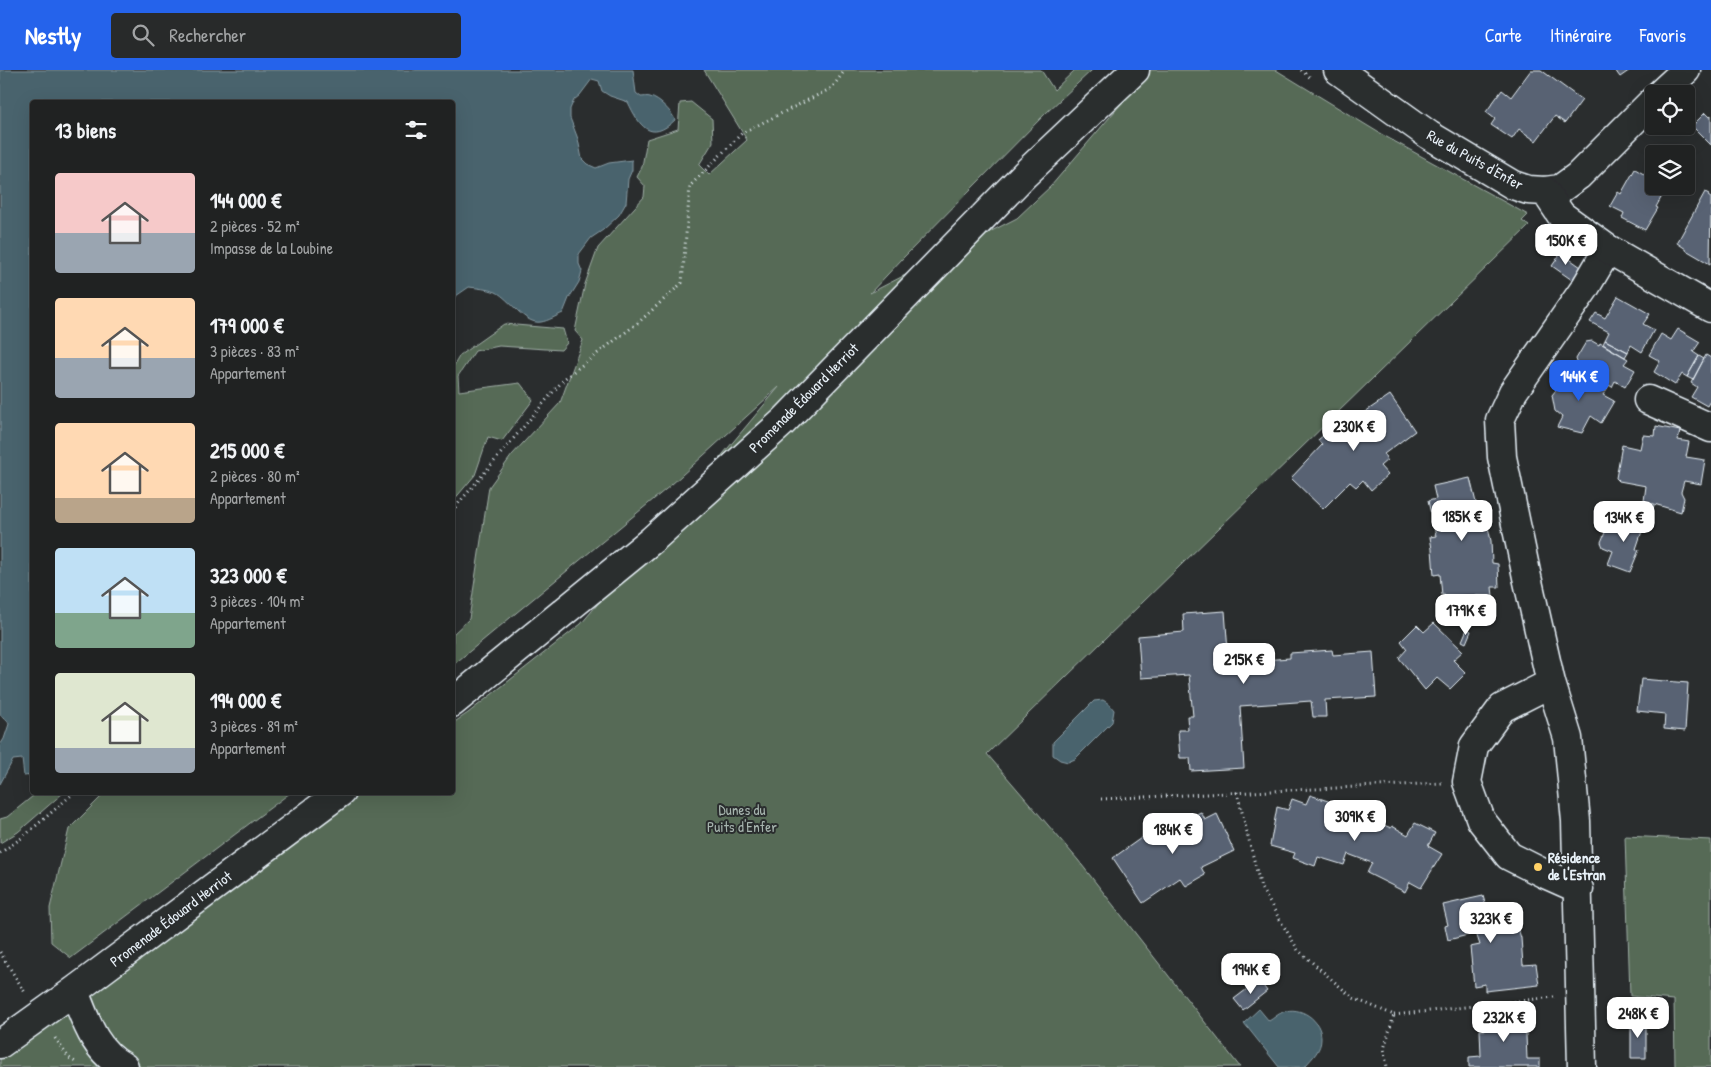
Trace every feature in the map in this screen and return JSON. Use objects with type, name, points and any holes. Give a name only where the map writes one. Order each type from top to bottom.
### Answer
[{"type":"street","name":"Promenade Édouard Herriot","points":[[455,701],[652,540],[783,422],[1025,174],[1135,70]]},
{"type":"street","name":"Rue du Puits d'Enfer","points":[[1338,70],[1429,134],[1513,185],[1528,190],[1545,191]]},
{"type":"street","points":[[1670,85],[1686,70]]},
{"type":"street","points":[[1645,109],[1578,176],[1560,189],[1545,191],[1561,215],[1608,249],[1711,308]]},
{"type":"street","points":[[1582,1067],[1576,821],[1568,738],[1552,684],[1526,577],[1502,457],[1500,420],[1513,392],[1585,288],[1608,249]]},
{"type":"street","points":[[1648,400],[1711,428]]},
{"type":"street","points":[[1552,684],[1502,708],[1474,746],[1467,782],[1481,820],[1509,856],[1578,889]]},
{"type":"street","name":"Promenade Édouard Herriot","points":[[0,1044],[337,795]]},
{"type":"street","points":[[74,991],[97,1045],[112,1060],[124,1067]]},
{"type":"path","points":[[455,507],[565,378],[639,322],[682,284],[690,186],[742,133],[832,88],[845,70]]},
{"type":"path","points":[[1101,799],[1467,782]]},
{"type":"path","points":[[1237,792],[1261,888],[1298,950],[1353,998],[1394,1015],[1580,995]]},
{"type":"path","points":[[0,854],[23,837],[71,795]]},
{"type":"path","points":[[0,952],[29,999]]},
{"type":"path","points":[[1387,1067],[1384,1048],[1394,1015]]},
{"type":"path","points":[[52,1033],[69,1058],[82,1067]]},
{"type":"green space","name":"Dunes du Puits d'Enfer","points":[[704,70],[1041,70],[1054,90],[1075,70],[1092,70],[1046,113],[870,293],[1017,218],[1051,186],[1150,70],[1276,70],[1381,134],[1528,215],[1522,221],[1529,226],[987,754],[1078,860],[1240,1067],[0,1067],[0,1035],[342,795],[455,795],[455,722],[581,624],[779,387],[671,485],[455,663],[455,632],[469,619],[489,487],[512,455],[560,403],[583,340],[575,331],[585,284],[598,248],[644,197],[645,186],[637,177],[642,167],[647,139],[678,129],[680,103],[691,102],[712,119],[713,142],[699,165],[709,175],[747,140]]},
{"type":"green space","points":[[504,324],[563,329],[567,343],[561,350],[499,346],[475,351],[458,376],[459,391],[520,383],[533,400],[502,441],[488,437],[475,475],[455,499],[455,364],[460,355]]},
{"type":"green space","points":[[34,795],[61,795],[18,832],[0,843],[0,819],[7,817]]},
{"type":"green space","points":[[103,795],[287,795],[71,958],[51,942],[50,908],[69,829]]},
{"type":"green space","points":[[1625,836],[1711,840],[1711,1067],[1675,1067],[1674,1000],[1630,996]]},
{"type":"water","points":[[0,70],[633,70],[636,93],[641,97],[657,100],[675,120],[659,131],[646,129],[636,118],[628,102],[602,91],[599,81],[592,79],[574,100],[570,109],[570,118],[578,139],[582,159],[587,164],[596,168],[609,163],[632,160],[632,170],[628,179],[626,203],[619,215],[591,238],[579,254],[579,264],[582,271],[579,282],[569,298],[563,313],[541,322],[529,320],[501,295],[493,291],[469,287],[455,297],[455,100],[30,100],[30,775],[24,776],[22,759],[13,760],[0,784],[0,745],[9,724],[0,715]]},
{"type":"water","points":[[1103,700],[1114,710],[1112,722],[1075,759],[1068,762],[1060,760],[1053,755],[1053,742],[1094,701]]},
{"type":"water","points":[[1259,1009],[1269,1021],[1281,1013],[1290,1010],[1303,1012],[1314,1020],[1320,1032],[1321,1043],[1306,1067],[1279,1067],[1244,1023]]},
{"type":"building","points":[[1531,70],[1541,70],[1582,100],[1565,123],[1555,116],[1536,141],[1519,129],[1512,139],[1491,125],[1495,119],[1486,112],[1502,90],[1511,97]]},
{"type":"building","points":[[1615,70],[1630,70],[1620,77]]},
{"type":"building","points":[[1705,113],[1709,117],[1711,115],[1711,145],[1695,129],[1695,123]]},
{"type":"building","points":[[1635,169],[1645,175],[1645,195],[1663,195],[1656,207],[1658,208],[1645,230],[1622,218],[1624,213],[1610,206],[1618,192],[1621,194]]},
{"type":"building","points":[[1705,192],[1711,198],[1710,264],[1677,243]]},
{"type":"building","points":[[1561,253],[1581,267],[1572,280],[1552,266]]},
{"type":"building","points":[[1618,296],[1650,314],[1643,324],[1654,330],[1642,352],[1631,345],[1628,352],[1605,340],[1609,332],[1590,322],[1596,313],[1605,318]]},
{"type":"building","points":[[1678,329],[1700,342],[1693,352],[1699,356],[1687,377],[1682,374],[1675,385],[1654,372],[1660,361],[1649,355],[1661,334],[1671,340]]},
{"type":"building","points":[[1605,340],[1628,352],[1625,357],[1603,344]]},
{"type":"building","points":[[1592,341],[1599,345],[1600,343],[1628,359],[1624,364],[1635,370],[1625,387],[1615,381],[1612,387],[1578,365],[1576,359],[1586,342]]},
{"type":"building","points":[[1706,355],[1711,358],[1711,399],[1707,406],[1691,397],[1697,387],[1691,383]]},
{"type":"building","points":[[1699,356],[1704,359],[1693,380],[1687,377]]},
{"type":"building","points":[[1557,369],[1581,382],[1585,377],[1607,389],[1603,395],[1614,401],[1601,423],[1591,416],[1582,433],[1557,427],[1562,417],[1555,411],[1552,395],[1560,385],[1550,379]]},
{"type":"building","points":[[1587,373],[1609,385],[1607,389],[1585,377]]},
{"type":"building","points":[[1390,395],[1415,431],[1384,454],[1387,460],[1380,466],[1388,475],[1371,490],[1363,480],[1356,487],[1350,482],[1323,509],[1291,478],[1322,445],[1318,440],[1347,415],[1353,420]]},
{"type":"building","points":[[1656,426],[1680,431],[1678,440],[1689,442],[1686,457],[1705,460],[1701,484],[1684,481],[1681,492],[1684,498],[1681,512],[1644,501],[1646,486],[1619,481],[1616,478],[1622,445],[1640,449],[1643,435],[1655,436]]},
{"type":"building","points":[[1470,478],[1480,519],[1486,518],[1491,541],[1492,563],[1498,564],[1499,587],[1492,587],[1493,596],[1442,595],[1440,574],[1434,575],[1430,537],[1436,536],[1428,501],[1436,499],[1433,486]]},
{"type":"building","points":[[1643,502],[1654,505],[1651,516],[1640,511]]},
{"type":"building","points":[[1632,513],[1646,519],[1636,549],[1639,550],[1630,572],[1608,564],[1613,551],[1603,547],[1601,542],[1606,530],[1611,528],[1621,531],[1626,518],[1630,519]]},
{"type":"building","points":[[1478,601],[1482,603],[1478,615],[1473,614]]},
{"type":"building","points":[[1225,611],[1228,652],[1235,652],[1236,662],[1290,658],[1290,653],[1332,650],[1333,655],[1373,652],[1376,697],[1325,700],[1326,717],[1313,717],[1311,701],[1240,706],[1244,768],[1191,771],[1190,758],[1180,758],[1178,730],[1188,730],[1187,716],[1193,716],[1189,675],[1141,678],[1138,636],[1184,632],[1183,614]]},
{"type":"building","points":[[1434,623],[1463,651],[1453,660],[1466,673],[1450,689],[1437,678],[1425,690],[1399,658],[1407,649],[1401,641],[1417,625],[1424,632]]},
{"type":"building","points":[[1467,629],[1471,631],[1466,643],[1462,641]]},
{"type":"building","points":[[1641,679],[1688,683],[1685,731],[1664,729],[1665,714],[1637,711]]},
{"type":"building","points":[[1310,795],[1331,802],[1329,811],[1358,821],[1360,815],[1391,828],[1392,826],[1408,835],[1415,823],[1435,833],[1428,846],[1442,854],[1421,888],[1410,882],[1405,892],[1367,873],[1372,863],[1348,854],[1344,865],[1318,857],[1315,866],[1293,858],[1295,853],[1270,846],[1277,807],[1288,810],[1292,799],[1306,804]]},
{"type":"building","points":[[1201,812],[1205,820],[1217,814],[1234,851],[1201,867],[1205,875],[1186,886],[1180,878],[1143,903],[1113,858],[1151,831],[1172,820],[1180,830],[1184,828],[1181,821]]},
{"type":"building","points":[[1483,896],[1487,910],[1508,904],[1513,922],[1516,922],[1521,938],[1523,965],[1536,964],[1539,985],[1485,991],[1485,984],[1474,986],[1470,947],[1480,945],[1476,933],[1448,940],[1445,926],[1448,925],[1443,905]]},
{"type":"building","points":[[1259,980],[1267,991],[1243,1010],[1234,999]]},
{"type":"building","points":[[1525,1012],[1527,1059],[1540,1059],[1540,1067],[1469,1067],[1469,1057],[1481,1056],[1480,1030],[1485,1030],[1485,1017]]},
{"type":"building","points":[[1631,1019],[1646,1019],[1646,1058],[1631,1058]]},
{"type":"place","name":"Résidence de l'Estran","points":[[1538,867]]}]
